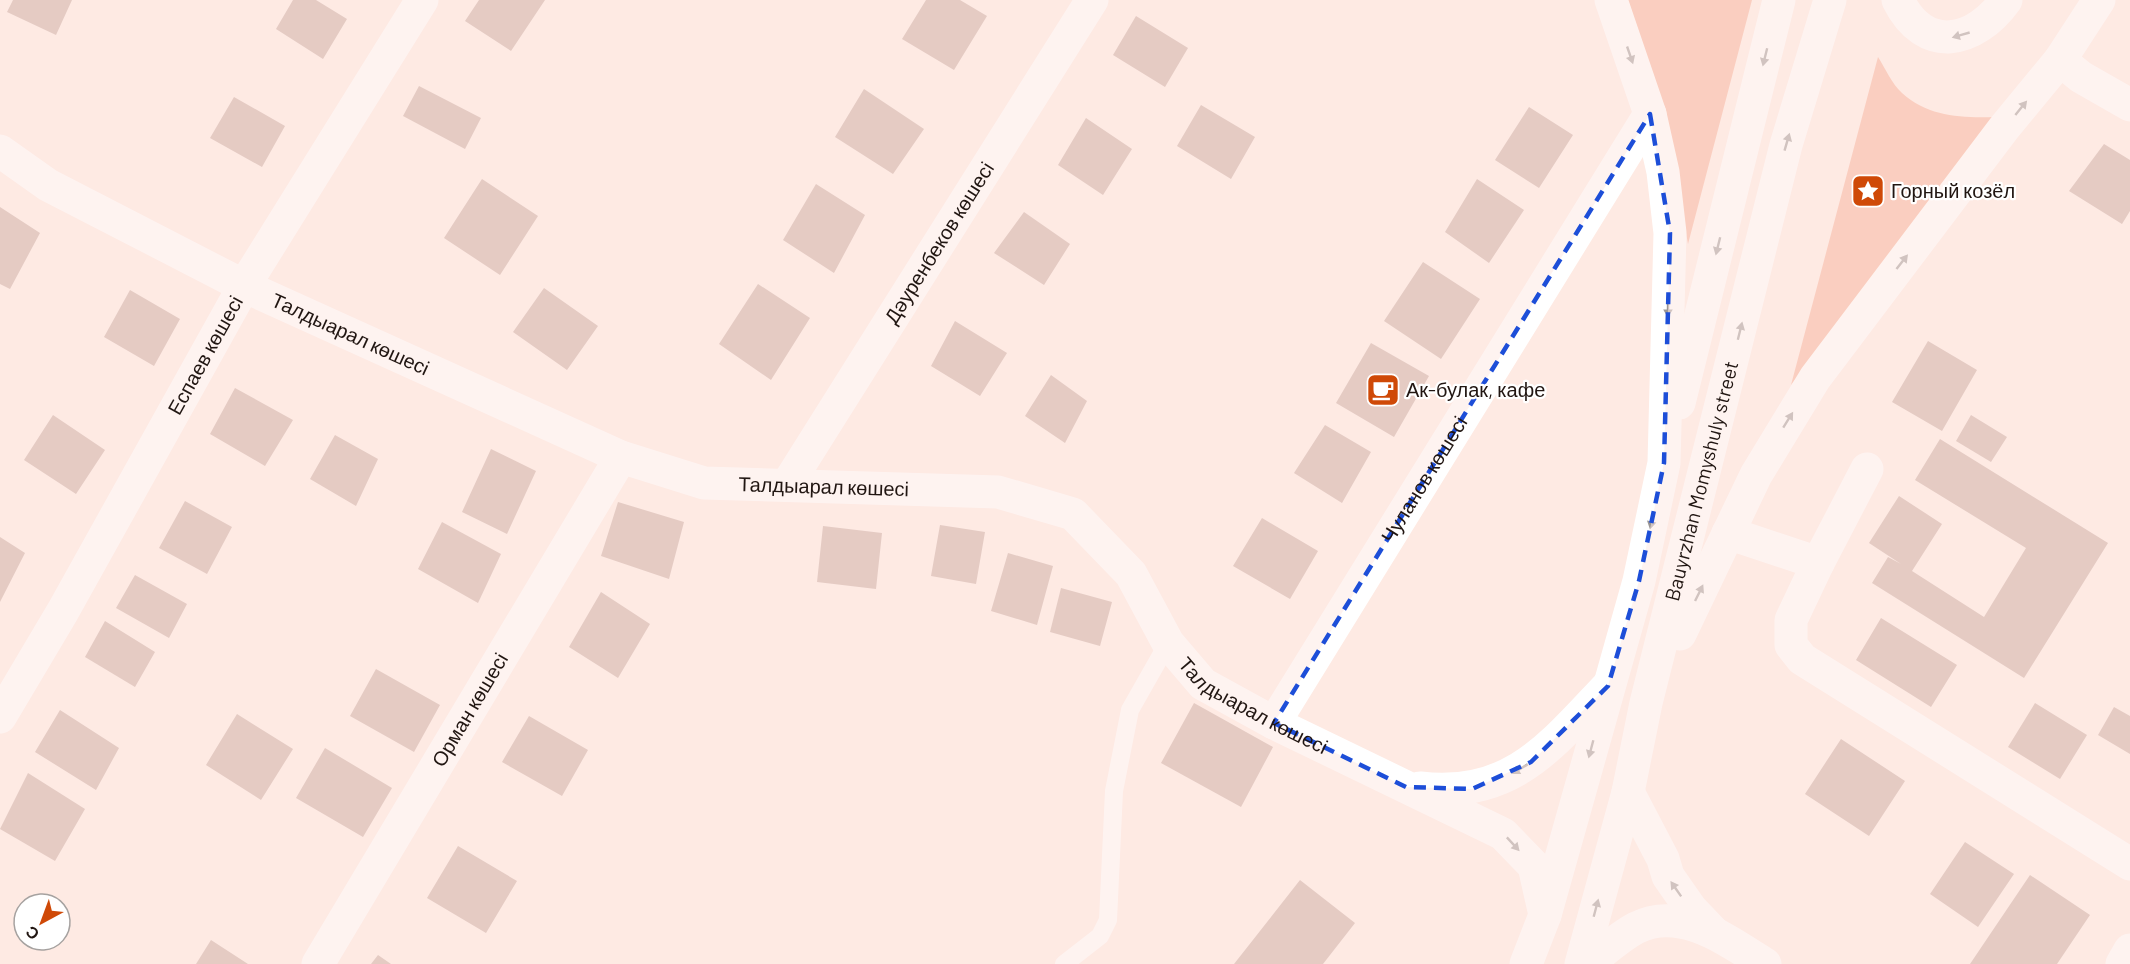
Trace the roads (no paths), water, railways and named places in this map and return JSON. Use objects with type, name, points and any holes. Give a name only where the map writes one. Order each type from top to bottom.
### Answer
[{"type":"street","name":"Еспаев көшесі","points":[[0,717],[63,611],[244,286],[422,0]]},
{"type":"street","name":"Дәуренбеков көшесі","points":[[788,485],[1092,0]]},
{"type":"street","points":[[1611,0],[1650,114],[1663,172],[1670,233],[1664,463]]},
{"type":"street","points":[[1526,964],[1545,915],[1639,581],[1664,463],[1779,0]]},
{"type":"street","name":"Bauyrzhan Momyshuly street","points":[[1581,964],[1628,792],[1646,703],[1786,145],[1830,0]]},
{"type":"street","points":[[1898,0],[1914,23],[1930,34],[1950,38],[1966,35],[1980,27],[1997,13],[2006,0]]},
{"type":"street","points":[[1646,703],[1756,475],[1815,378],[2004,128],[2060,60],[2099,0]]},
{"type":"street","points":[[2060,60],[2081,77],[2130,105]]},
{"type":"street","name":"Чуланов көшесі","points":[[1274,723],[1650,114]]},
{"type":"street","name":"Талдыарал көшесі","points":[[0,151],[48,185],[244,286],[621,457],[704,483],[998,492],[1073,514],[1131,574],[1168,643],[1203,684],[1274,723],[1503,834],[1534,866],[1545,915]]},
{"type":"street","name":"Орман көшесі","points":[[318,964],[621,457]]},
{"type":"street","points":[[1867,469],[1791,620],[1791,645],[1802,659],[2130,864]]},
{"type":"street","points":[[1728,533],[1818,563]]},
{"type":"street","points":[[1406,787],[1440,791],[1472,789],[1493,783],[1518,771],[1542,755],[1608,686]]},
{"type":"street","points":[[1628,792],[1663,859],[1668,876],[1691,909],[1714,933]]},
{"type":"street","points":[[1587,964],[1635,928],[1656,920],[1680,922],[1714,933],[1765,964]]},
{"type":"street","points":[[2122,964],[2130,950]]},
{"type":"lane","points":[[1064,964],[1100,936],[1108,920],[1114,791],[1130,710],[1168,643]]},
{"type":"place","name":"Горный козёл","points":[[1868,191]]},
{"type":"place","name":"Ак-булак, кафе","points":[[1383,390]]}]
